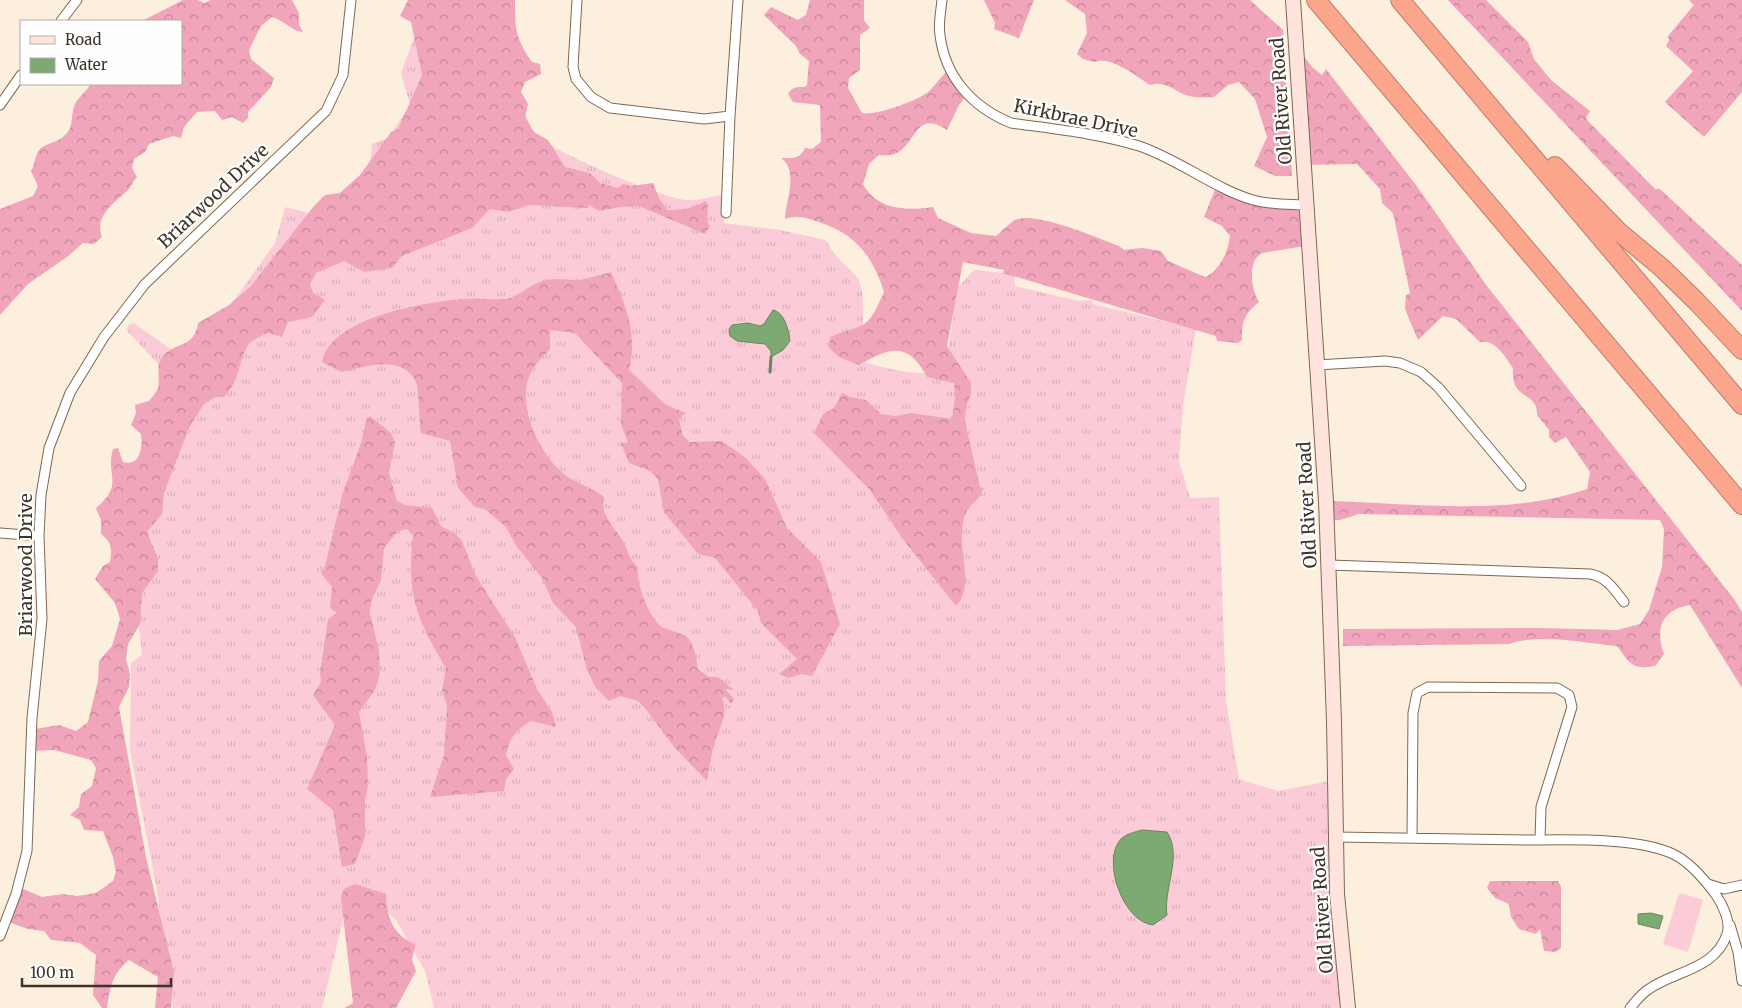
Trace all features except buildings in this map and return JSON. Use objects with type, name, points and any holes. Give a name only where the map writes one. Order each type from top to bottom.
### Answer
[{"type":"highway","points":[[1316,0],[1742,505]]},
{"type":"highway","points":[[1400,0],[1742,404]]},
{"type":"highway","points":[[1487,102],[1537,148],[1619,232],[1682,288],[1742,350]]},
{"type":"main road","name":"Old River Road","points":[[1293,0],[1329,565],[1338,922],[1348,1008]]},
{"type":"street","points":[[62,20],[78,0]]},
{"type":"street","name":"Briarwood Drive","points":[[0,936],[16,894],[27,851],[32,718],[42,619],[38,536],[41,495],[49,448],[76,381],[115,320],[144,284],[326,111],[343,75],[351,0]]},
{"type":"street","points":[[577,0],[573,67],[576,79],[591,97],[610,108],[704,119],[730,116]]},
{"type":"street","points":[[726,213],[738,0]]},
{"type":"street","name":"Kirkbrae Drive","points":[[942,0],[940,33],[950,70],[957,82],[976,103],[997,117],[1010,123],[1102,137],[1139,146],[1170,158],[1252,199],[1271,204],[1306,205]]},
{"type":"street","points":[[0,105],[20,76]]},
{"type":"street","points":[[1317,365],[1385,361],[1400,363],[1421,372],[1438,387],[1521,486]]},
{"type":"street","points":[[0,533],[38,536]]},
{"type":"street","points":[[1329,565],[1590,574],[1607,580],[1624,602]]},
{"type":"street","points":[[1412,838],[1413,714],[1417,693],[1428,687],[1557,688],[1569,695],[1572,707],[1541,807],[1540,840]]},
{"type":"street","points":[[1336,837],[1603,841],[1655,848],[1673,854],[1708,884],[1720,901],[1738,952],[1742,981]]},
{"type":"street","points":[[1708,884],[1724,889],[1742,885]]},
{"type":"street","points":[[1630,1008],[1650,988],[1704,964],[1713,956],[1728,934],[1728,922]]},
{"type":"green space","points":[[183,0],[198,0],[204,3],[211,0],[292,0],[299,13],[299,25],[303,32],[295,30],[272,17],[261,26],[249,50],[251,59],[274,78],[271,87],[248,112],[248,118],[243,123],[232,117],[222,120],[215,111],[197,112],[184,127],[181,138],[173,136],[149,144],[145,152],[134,159],[132,168],[137,177],[128,190],[103,216],[100,229],[102,237],[94,244],[83,243],[67,257],[28,284],[0,315],[0,209],[33,196],[38,186],[31,171],[38,151],[43,146],[66,135],[70,127],[76,102],[90,85],[182,85],[182,20],[144,20]]},
{"type":"green space","points":[[408,0],[515,0],[516,26],[519,39],[532,62],[540,64],[541,74],[525,82],[521,92],[528,104],[525,117],[534,132],[548,140],[565,167],[590,173],[600,183],[618,188],[623,184],[631,186],[653,183],[659,198],[667,210],[678,210],[696,206],[705,201],[708,204],[707,221],[710,226],[705,234],[639,206],[599,211],[589,205],[588,208],[529,205],[508,212],[490,209],[472,228],[402,256],[392,268],[364,272],[344,261],[316,273],[310,284],[313,293],[325,300],[312,317],[288,322],[282,337],[267,333],[250,343],[230,390],[224,397],[216,397],[204,404],[189,428],[164,493],[162,514],[147,532],[158,559],[158,571],[142,593],[140,624],[128,644],[126,659],[130,674],[129,687],[119,707],[146,857],[174,973],[171,1008],[155,1008],[158,977],[129,960],[115,976],[107,1008],[102,1008],[93,995],[96,955],[80,943],[51,940],[44,931],[28,929],[8,922],[21,888],[42,897],[63,894],[77,896],[96,893],[113,881],[116,872],[113,857],[103,831],[84,830],[80,820],[70,815],[79,807],[81,794],[92,786],[96,768],[91,760],[54,750],[34,751],[35,729],[59,725],[76,731],[88,722],[98,681],[99,661],[112,646],[120,619],[115,603],[95,579],[103,566],[110,562],[111,557],[110,546],[101,534],[101,520],[96,508],[105,500],[112,486],[111,458],[113,449],[118,448],[123,462],[129,463],[137,459],[141,450],[141,434],[131,425],[136,413],[135,405],[149,401],[156,392],[159,384],[159,363],[164,355],[193,337],[198,323],[229,305],[250,287],[314,206],[325,195],[340,193],[360,175],[391,132],[398,129],[422,75],[411,22],[400,16]]},
{"type":"green space","points":[[434,0],[514,21],[518,76],[523,104],[532,130],[540,138],[579,160],[654,191],[687,200],[721,195],[724,223],[780,230],[826,240],[834,253],[858,279],[861,286],[863,318],[860,360],[880,367],[902,371],[945,373],[957,288],[974,270],[1014,274],[1015,286],[1079,301],[1092,300],[1093,304],[1196,329],[1183,405],[1179,461],[1190,498],[1219,497],[1226,701],[1239,779],[1278,791],[1335,780],[1348,1008],[434,1008],[425,971],[396,920],[370,894],[348,898],[322,1008],[173,1008],[157,891],[130,750],[131,663],[142,655],[134,577],[167,373],[127,331],[128,326],[134,323],[180,356],[220,320],[275,243],[285,207],[314,214],[341,211],[370,163],[372,144],[388,138],[410,105],[401,73],[419,24]]},
{"type":"green space","points":[[810,0],[864,0],[864,20],[870,28],[860,35],[860,70],[849,78],[848,88],[862,113],[886,110],[923,96],[952,67],[969,92],[959,105],[947,130],[935,124],[926,124],[919,128],[901,150],[892,155],[879,155],[869,164],[863,184],[869,193],[884,204],[913,209],[933,207],[938,218],[971,233],[996,236],[1018,219],[1028,218],[1054,223],[1083,232],[1119,246],[1124,250],[1142,248],[1161,251],[1168,261],[1205,277],[1219,265],[1230,236],[1222,226],[1204,217],[1218,182],[1259,200],[1306,202],[1311,245],[1262,253],[1257,257],[1252,269],[1252,283],[1259,302],[1250,310],[1245,318],[1242,328],[1242,340],[1238,343],[1217,341],[1216,336],[1003,273],[1004,270],[963,262],[947,346],[971,383],[971,394],[966,407],[965,421],[980,487],[984,488],[966,512],[964,519],[962,543],[965,582],[961,599],[956,606],[902,538],[870,490],[814,433],[823,414],[834,408],[842,393],[850,397],[866,400],[881,414],[896,416],[911,413],[952,419],[955,398],[954,383],[927,377],[920,365],[905,352],[897,351],[880,354],[859,365],[839,357],[829,348],[830,337],[858,327],[869,320],[884,292],[880,279],[868,257],[861,248],[843,233],[832,227],[802,217],[785,219],[790,178],[789,170],[781,158],[798,156],[805,148],[812,149],[821,142],[820,105],[793,102],[788,94],[796,87],[807,85],[809,61],[800,54],[796,46],[764,15],[771,7],[798,20],[806,15]]},
{"type":"green space","points":[[984,0],[1034,0],[1019,38],[994,29],[995,23]]},
{"type":"green space","points":[[1065,0],[1250,0],[1283,30],[1292,176],[1275,176],[1254,166],[1267,137],[1255,99],[1239,82],[1228,85],[1214,97],[1192,97],[1166,85],[1150,85],[1116,64],[1083,59],[1077,54],[1087,33],[1085,14]]},
{"type":"green space","points":[[1448,0],[1486,0],[1528,42],[1534,59],[1551,80],[1590,111],[1586,117],[1588,121],[1655,189],[1660,189],[1742,265],[1742,311]]},
{"type":"green space","points":[[1689,0],[1742,0],[1742,92],[1704,137],[1665,102],[1693,71],[1666,46],[1669,40],[1668,36],[1694,5]]},
{"type":"green space","points":[[1303,55],[1312,67],[1322,75],[1326,69],[1416,185],[1487,286],[1734,599],[1742,612],[1742,688],[1690,605],[1672,611],[1667,616],[1663,622],[1660,636],[1664,654],[1655,666],[1647,667],[1632,664],[1617,646],[1548,639],[1534,639],[1509,644],[1343,646],[1343,629],[1543,628],[1617,630],[1640,624],[1649,610],[1662,567],[1664,529],[1660,520],[1359,514],[1340,520],[1327,520],[1326,501],[1491,506],[1556,498],[1587,489],[1590,472],[1566,437],[1555,443],[1549,437],[1549,430],[1537,415],[1533,402],[1516,386],[1513,379],[1513,368],[1495,346],[1491,343],[1480,342],[1456,319],[1443,316],[1418,340],[1405,309],[1406,295],[1410,293],[1393,213],[1382,203],[1380,189],[1357,164],[1304,165],[1301,119],[1308,103]]},
{"type":"green space","points":[[611,272],[629,320],[632,344],[629,370],[666,405],[686,413],[679,419],[683,436],[690,442],[722,441],[746,458],[765,479],[787,528],[821,562],[840,624],[812,676],[802,674],[788,678],[779,674],[797,659],[761,623],[758,611],[715,558],[698,554],[664,512],[658,479],[650,471],[629,463],[621,443],[628,443],[621,424],[622,383],[575,333],[550,330],[550,349],[531,372],[527,385],[528,413],[532,428],[539,442],[546,455],[565,475],[604,497],[603,504],[606,516],[624,543],[631,559],[638,567],[641,591],[654,618],[664,628],[680,633],[689,639],[694,650],[698,669],[709,677],[718,677],[734,690],[725,689],[734,699],[731,704],[726,697],[722,698],[724,716],[714,744],[707,781],[675,748],[638,701],[620,696],[609,701],[596,688],[587,670],[576,627],[553,603],[542,578],[517,547],[506,527],[485,509],[475,507],[458,488],[450,441],[421,433],[417,385],[410,373],[402,368],[382,364],[341,372],[322,362],[329,346],[343,334],[361,323],[404,308],[469,299],[506,299],[547,280],[577,280]]},
{"type":"green space","points":[[370,416],[391,433],[395,442],[389,473],[397,501],[405,505],[432,508],[441,526],[456,534],[462,541],[476,576],[515,637],[537,689],[552,712],[556,727],[531,721],[514,735],[506,755],[514,769],[506,779],[504,791],[430,797],[444,755],[447,706],[442,690],[446,668],[428,635],[416,606],[411,575],[413,536],[407,529],[398,531],[384,548],[381,580],[371,602],[370,613],[379,651],[380,673],[375,690],[359,712],[367,757],[368,786],[365,801],[365,837],[355,864],[342,867],[333,810],[307,789],[335,725],[313,695],[321,682],[320,672],[328,619],[337,613],[330,608],[332,587],[321,573],[325,566],[343,492],[361,443],[367,418]]},
{"type":"green space","points":[[1490,881],[1558,881],[1561,887],[1561,948],[1555,952],[1544,951],[1540,929],[1536,934],[1519,929],[1511,917],[1509,904],[1495,898],[1487,888]]},
{"type":"green space","points":[[355,884],[386,894],[392,924],[401,935],[415,945],[412,960],[416,971],[396,1008],[345,1008],[353,1003],[341,897],[344,889]]},
{"type":"green space","points":[[1679,893],[1703,900],[1688,952],[1663,944]]},
{"type":"water","points":[[773,310],[777,311],[783,318],[788,332],[790,341],[783,350],[771,357],[771,351],[765,344],[737,341],[730,336],[729,329],[732,325],[748,323],[760,326],[764,324]]},
{"type":"water","points":[[1142,830],[1167,832],[1173,851],[1167,915],[1153,925],[1142,921],[1124,902],[1114,875],[1113,861],[1115,849],[1121,839],[1128,834]]},
{"type":"water","points":[[1651,913],[1663,916],[1659,929],[1638,924],[1638,914]]},
{"type":"waterway","points":[[770,372],[771,357]]}]
